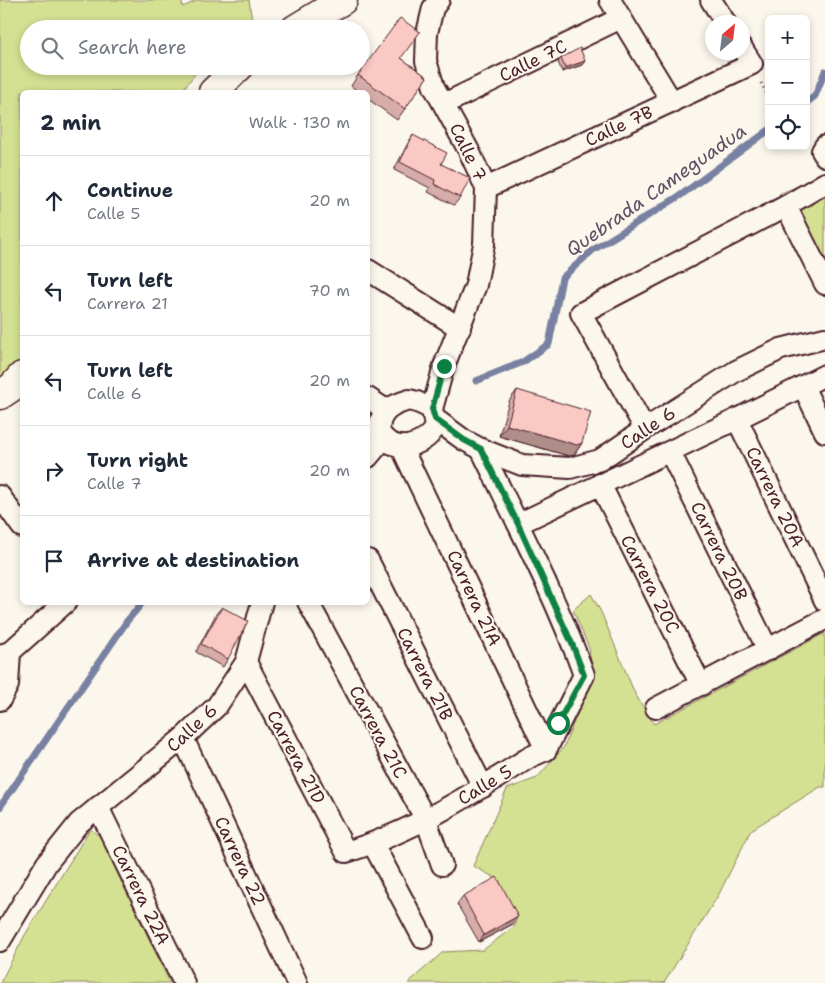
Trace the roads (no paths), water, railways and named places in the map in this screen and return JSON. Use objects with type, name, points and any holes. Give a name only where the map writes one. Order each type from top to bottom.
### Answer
[{"type":"main road","points":[[310,20],[344,0]]},
{"type":"main road","points":[[215,90],[231,75]]},
{"type":"street","name":"Calle 7","points":[[434,414],[444,366],[476,285],[484,244],[486,188],[469,151],[434,87],[426,61],[427,33],[433,8],[439,0]]},
{"type":"street","points":[[610,0],[672,102]]},
{"type":"street","points":[[711,0],[721,15]]},
{"type":"street","name":"Calle 7C","points":[[444,104],[621,18]]},
{"type":"street","name":"Calle 7B","points":[[486,188],[672,102],[741,60]]},
{"type":"street","points":[[644,429],[581,313],[786,206],[825,183]]},
{"type":"street","points":[[786,206],[825,284]]},
{"type":"street","points":[[370,271],[460,328]]},
{"type":"street","name":"Calle 6","points":[[423,440],[472,445],[522,465],[570,468],[600,460],[644,429],[736,370],[781,349],[825,338]]},
{"type":"street","name":"Calle 7","points":[[409,400],[444,366]]},
{"type":"street","points":[[518,524],[670,452],[825,375]]},
{"type":"street","points":[[803,386],[825,432]]},
{"type":"street","points":[[370,399],[386,410]]},
{"type":"street","points":[[409,400],[417,402],[434,414],[435,427],[432,432],[416,444],[383,440],[379,425],[382,414],[390,406],[409,400]]},
{"type":"street","name":"Calle 6","points":[[434,414],[472,445]]},
{"type":"street","name":"Carrera 20A","points":[[737,419],[825,601]]},
{"type":"street","points":[[370,455],[383,440]]},
{"type":"street","name":"Carrera 21A","points":[[383,440],[546,750]]},
{"type":"street","points":[[472,445],[518,524],[573,646],[584,675],[546,750]]},
{"type":"street","name":"Carrera 20B","points":[[670,452],[768,650]]},
{"type":"street","name":"Carrera 20C","points":[[600,484],[701,685]]},
{"type":"street","points":[[0,496],[20,524]]},
{"type":"street","name":"Carrera 21B","points":[[370,564],[483,787]]},
{"type":"street","points":[[0,700],[8,685],[3,650],[62,605]]},
{"type":"street","name":"Calle 6","points":[[0,941],[47,863],[79,823],[183,738],[217,706],[246,662],[261,605]]},
{"type":"street","name":"Carrera 21C","points":[[310,605],[426,820],[442,865]]},
{"type":"street","points":[[656,708],[825,619]]},
{"type":"street","name":"Carrera 21D","points":[[246,662],[346,852]]},
{"type":"street","name":"Carrera 22","points":[[183,738],[297,983]]},
{"type":"street","name":"Calle 5","points":[[346,852],[373,844],[426,820],[530,757],[546,750]]},
{"type":"street","name":"Carrera 22A","points":[[98,807],[184,983]]},
{"type":"street","points":[[373,844],[423,938]]},
{"type":"waterway","name":"Quebrada Cameguadua","points":[[810,100],[815,96],[825,71]]},
{"type":"waterway","name":"Quebrada Cameguadua","points":[[476,381],[523,362],[549,344],[562,278],[593,250],[681,195],[765,133]]},
{"type":"waterway","name":"Quebrada Cameguadua","points":[[0,807],[127,621],[140,605]]}]
